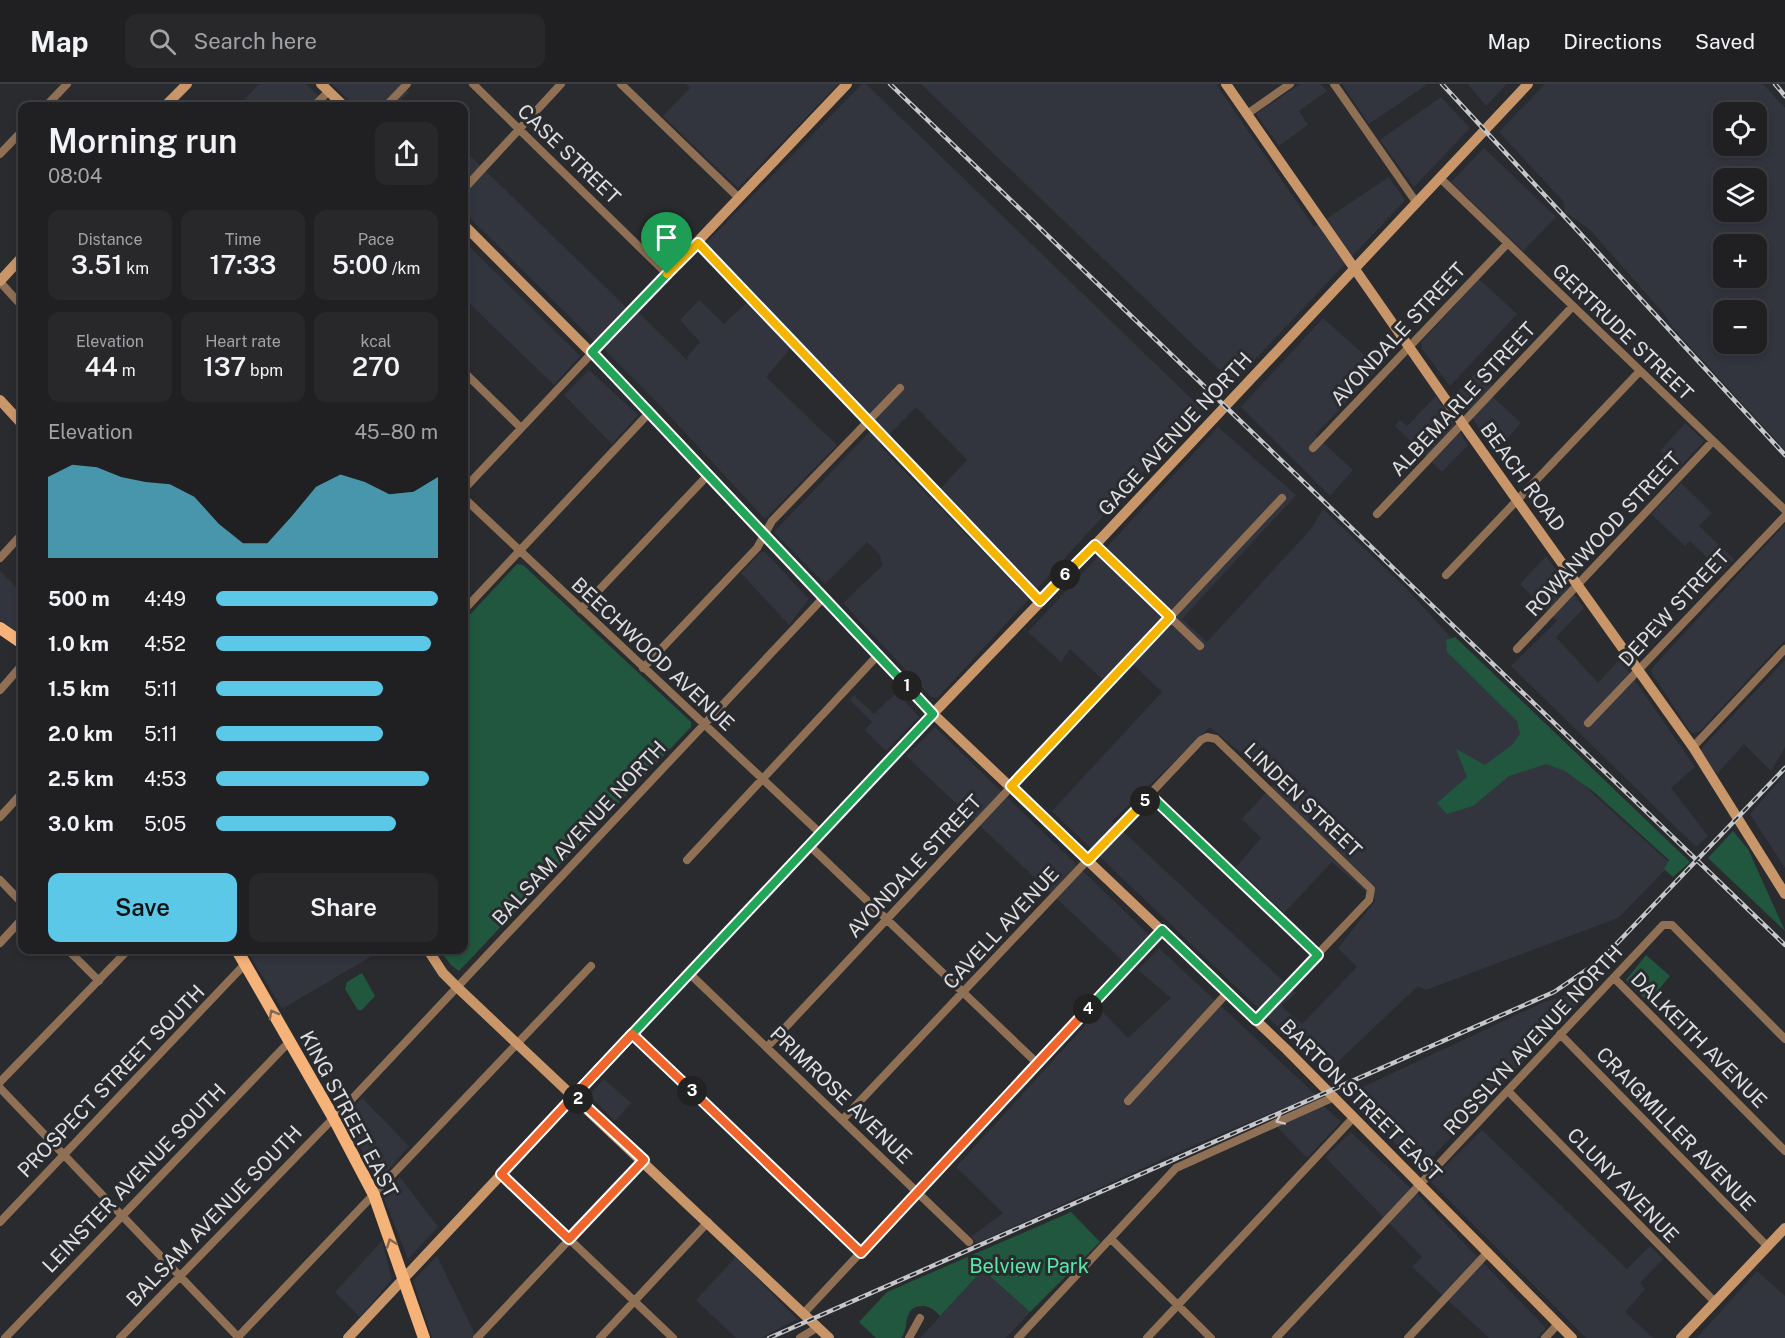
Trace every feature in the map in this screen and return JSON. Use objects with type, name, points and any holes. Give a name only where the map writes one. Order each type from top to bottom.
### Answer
[{"type":"main road","points":[[169,102],[187,84]]},
{"type":"main road","points":[[592,352],[847,84]]},
{"type":"main road","name":"BEACH ROAD","points":[[1226,84],[1462,423],[1693,747],[1785,894]]},
{"type":"main road","name":"GAGE AVENUE NORTH","points":[[348,1338],[1528,84]]},
{"type":"main road","points":[[325,88],[340,102]]},
{"type":"main road","name":"BARTON STREET EAST","points":[[468,229],[651,412],[933,714],[1256,1020],[1572,1338]]},
{"type":"main road","points":[[0,281],[18,261]]},
{"type":"main road","points":[[0,400],[18,420]]},
{"type":"main road","points":[[0,628],[18,640]]},
{"type":"main road","name":"KING STREET EAST","points":[[239,954],[333,1117],[374,1196],[424,1338]]},
{"type":"main road","points":[[431,954],[443,973],[457,987],[644,1160],[829,1338]]},
{"type":"main road","points":[[1681,1338],[1785,1228]]},
{"type":"street","points":[[50,102],[68,84]]},
{"type":"street","points":[[390,102],[407,84]]},
{"type":"street","name":"CASE STREET","points":[[473,84],[667,274]]},
{"type":"street","points":[[468,185],[561,84]]},
{"type":"street","points":[[621,84],[739,198]]},
{"type":"street","points":[[1247,114],[1290,84]]},
{"type":"street","points":[[1334,84],[1416,202]]},
{"type":"street","points":[[316,102],[325,88]]},
{"type":"street","points":[[0,154],[18,135]]},
{"type":"street","name":"GERTRUDE STREET","points":[[1440,178],[1639,372],[1785,510]]},
{"type":"street","points":[[698,243],[1040,601]]},
{"type":"street","name":"AVONDALE STREET","points":[[1313,448],[1507,244]]},
{"type":"street","points":[[0,281],[18,301]]},
{"type":"street","name":"ALBEMARLE STREET","points":[[1377,514],[1573,306]]},
{"type":"street","points":[[468,485],[592,352]]},
{"type":"street","points":[[1446,575],[1639,372]]},
{"type":"street","points":[[468,376],[521,428]]},
{"type":"street","points":[[643,668],[757,548],[772,521],[900,388]]},
{"type":"street","points":[[468,606],[651,412]]},
{"type":"street","name":"ROWANWOOD STREET","points":[[1517,649],[1713,441]]},
{"type":"street","points":[[581,609],[708,475]]},
{"type":"street","name":"AVONDALE STREET","points":[[767,1047],[1282,498]]},
{"type":"street","name":"BEECHWOOD AVENUE","points":[[468,502],[821,834]]},
{"type":"street","name":"DEPEW STREET","points":[[1588,723],[1785,516]]},
{"type":"street","points":[[0,558],[18,538]]},
{"type":"street","points":[[1095,545],[1200,646]]},
{"type":"street","name":"BALSAM AVENUE NORTH","points":[[333,1117],[824,597]]},
{"type":"street","points":[[1693,747],[1785,650]]},
{"type":"street","points":[[687,860],[878,655]]},
{"type":"street","points":[[0,690],[18,670]]},
{"type":"street","name":"CAVELL AVENUE","points":[[843,1119],[1201,740],[1210,737]]},
{"type":"street","name":"LINDEN STREET","points":[[1210,737],[1216,739],[1371,889],[1369,900],[1318,955]]},
{"type":"street","points":[[1150,795],[1318,955],[1256,1020]]},
{"type":"street","points":[[0,817],[18,797]]},
{"type":"street","points":[[810,846],[1038,1064]]},
{"type":"street","points":[[0,880],[18,899]]},
{"type":"street","points":[[0,943],[18,923]]},
{"type":"street","name":"ROSSLYN AVENUE NORTH","points":[[1276,1338],[1663,925],[1672,925],[1785,1039]]},
{"type":"street","points":[[804,1313],[1162,930]]},
{"type":"street","points":[[72,954],[99,981]]},
{"type":"street","points":[[0,1082],[124,954]]},
{"type":"street","name":"PROSPECT STREET SOUTH","points":[[0,1221],[245,964]]},
{"type":"street","points":[[0,1088],[238,1338],[591,966]]},
{"type":"street","name":"PRIMROSE AVENUE","points":[[689,973],[969,1242]]},
{"type":"street","name":"DALKEITH AVENUE","points":[[1614,978],[1785,1151]]},
{"type":"street","points":[[1128,1101],[1227,993]]},
{"type":"street","points":[[632,1034],[861,1253]]},
{"type":"street","name":"CRAIGMILLER AVENUE","points":[[1560,1034],[1768,1246]]},
{"type":"street","name":"LEINSTER AVENUE SOUTH","points":[[5,1338],[289,1042]]},
{"type":"street","name":"CLUNY AVENUE","points":[[1508,1090],[1715,1302]]},
{"type":"street","points":[[1018,1338],[1176,1168],[1334,1097]]},
{"type":"street","name":"BALSAM AVENUE SOUTH","points":[[120,1338],[333,1117]]},
{"type":"street","points":[[1147,1338],[1354,1117]]},
{"type":"street","points":[[477,1338],[644,1160]]},
{"type":"street","points":[[501,1174],[673,1338]]},
{"type":"street","points":[[600,1338],[708,1222]]},
{"type":"street","points":[[1111,1239],[1211,1338]]},
{"type":"street","points":[[1408,1338],[1488,1252]]},
{"type":"street","points":[[909,1338],[920,1318]]},
{"type":"street","points":[[1545,1338],[1558,1324]]},
{"type":"street","points":[[800,1338],[818,1328]]},
{"type":"shaded area","points":[[259,84],[306,84],[319,96],[313,102],[242,102]]},
{"type":"shaded area","points":[[332,84],[401,84],[409,92],[401,102],[352,102]]},
{"type":"shaded area","points":[[686,84],[838,84],[738,188],[663,116],[690,88]]},
{"type":"shaded area","points":[[862,84],[866,84],[1201,408],[1037,589],[941,488],[967,460],[916,407],[879,445],[1029,599],[937,698],[931,697],[843,603],[882,566],[880,555],[867,542],[825,584],[774,532],[877,424],[705,244]]},
{"type":"shaded area","points":[[921,84],[1216,84],[1314,227],[1389,177],[1405,200],[1233,383]]},
{"type":"shaded area","points":[[1300,84],[1321,84],[1327,91],[1299,111],[1308,125],[1279,146],[1256,114]]},
{"type":"shaded area","points":[[1342,84],[1428,84],[1369,124]]},
{"type":"shaded area","points":[[1468,84],[1507,84],[1486,106]]},
{"type":"shaded area","points":[[1545,84],[1763,84],[1785,108],[1785,450],[1671,326],[1665,315],[1590,230],[1565,212],[1563,201],[1499,132]]},
{"type":"shaded area","points":[[1441,97],[1470,128],[1414,187],[1380,140]]},
{"type":"shaded area","points":[[1484,148],[1556,217],[1523,251],[1451,182]]},
{"type":"shaded area","points":[[468,154],[627,308],[594,341],[468,216]]},
{"type":"shaded area","points":[[468,245],[580,356],[554,385],[468,302]]},
{"type":"shaded area","points":[[1479,279],[1517,314],[1450,386],[1422,349],[1421,342]]},
{"type":"shaded area","points":[[699,300],[724,324],[747,302],[790,349],[766,377],[837,445],[765,519],[653,398],[604,349],[639,313],[688,361],[687,357],[700,342],[680,320]]},
{"type":"shaded area","points":[[1323,318],[1379,368],[1315,435],[1353,470],[1330,496],[1241,407]]},
{"type":"shaded area","points":[[589,370],[638,415],[612,444],[564,395]]},
{"type":"shaded area","points":[[1477,371],[1491,384],[1494,398],[1521,423],[1495,453],[1456,393]]},
{"type":"shaded area","points":[[1436,396],[1468,445],[1442,472],[1395,426],[1400,420],[1407,426]]},
{"type":"shaded area","points":[[1685,423],[1704,441],[1678,469],[1660,451]]},
{"type":"shaded area","points":[[1218,427],[1296,495],[1182,619],[1207,642],[1311,529],[1323,509],[1407,589],[1592,793],[1671,864],[1618,918],[1426,990],[1418,986],[1326,1073],[1052,811],[1162,692],[1126,658],[1105,682],[1070,649],[1061,662],[1028,632]],"holes":[[[1210,727],[1276,782],[1242,819],[1261,838],[1236,867],[1284,913],[1332,862],[1376,900],[1338,948],[1357,967],[1302,1024],[1281,1006],[1296,993],[1112,821]]]},
{"type":"shaded area","points":[[1681,483],[1712,513],[1699,526],[1734,559],[1722,572],[1690,541],[1685,546],[1651,514]]},
{"type":"shaded area","points":[[1785,524],[1785,640],[1699,732],[1691,733],[1651,672],[1652,668]]},
{"type":"shaded area","points":[[761,552],[765,552],[809,599],[789,625],[741,573]]},
{"type":"shaded area","points":[[1546,556],[1584,608],[1556,637],[1598,683],[1620,659],[1695,767],[1671,788],[1708,836],[1696,847],[1511,666],[1557,621],[1520,584]]},
{"type":"shaded area","points":[[0,571],[18,589],[18,632],[0,621]]},
{"type":"shaded area","points":[[1785,660],[1785,747],[1771,771],[1744,744],[1717,774],[1699,751]]},
{"type":"shaded area","points":[[897,692],[919,717],[886,751],[865,730],[872,722],[850,700],[854,695],[874,714]]},
{"type":"shaded area","points":[[935,727],[1150,936],[1125,963],[906,756]]},
{"type":"shaded area","points":[[1785,774],[1785,868],[1750,814]]},
{"type":"shaded area","points":[[1159,948],[1316,1095],[1194,1145],[977,1243],[971,1237],[1003,1213],[956,1167],[1100,1009],[1128,1038],[1171,998],[1138,970]]},
{"type":"shaded area","points":[[249,954],[375,954],[282,1009]]},
{"type":"shaded area","points":[[1594,987],[1421,1169],[1346,1095],[1544,1002]]},
{"type":"shaded area","points":[[604,1079],[631,1103],[615,1121],[589,1095]]},
{"type":"shaded area","points":[[362,1098],[409,1146],[380,1180],[343,1119]]},
{"type":"shaded area","points":[[1323,1105],[1341,1122],[1307,1158],[1277,1127]]},
{"type":"shaded area","points":[[1482,1130],[1627,1269],[1650,1246],[1663,1259],[1640,1283],[1645,1289],[1625,1312],[1653,1338],[1586,1338],[1430,1181]]},
{"type":"shaded area","points":[[1351,1132],[1420,1197],[1546,1328],[1537,1338],[1489,1338],[1412,1267],[1422,1257],[1325,1157]]},
{"type":"shaded area","points":[[400,1177],[438,1227],[408,1259],[383,1196]]},
{"type":"shaded area","points":[[382,1241],[392,1279],[360,1317],[335,1292]]},
{"type":"shaded area","points":[[437,1256],[476,1336],[474,1338],[432,1338],[413,1281]]},
{"type":"shaded area","points":[[736,1257],[797,1319],[761,1338],[736,1338],[696,1300]]},
{"type":"shaded area","points":[[983,1270],[1030,1312],[1006,1338],[920,1338]]},
{"type":"shaded area","points":[[1757,1271],[1785,1296],[1785,1338],[1697,1338]]},
{"type":"green space","points":[[517,564],[523,565],[691,722],[691,727],[459,971],[442,954],[468,954],[468,617]]},
{"type":"green space","points":[[1455,637],[1690,862],[1673,877],[1664,869],[1669,860],[1594,792],[1565,771],[1546,764],[1509,776],[1473,806],[1447,814],[1437,803],[1467,777],[1456,749],[1485,765],[1512,745],[1520,734],[1517,721],[1447,652],[1446,640]]},
{"type":"green space","points":[[1733,831],[1748,849],[1785,931],[1708,858]]},
{"type":"green space","points":[[1646,955],[1670,976],[1648,1002],[1626,980]]},
{"type":"green space","points":[[362,973],[375,996],[362,1010],[358,1010],[345,989],[347,982]]},
{"type":"green space","name":"Belview Park","points":[[1071,1212],[1100,1242],[1030,1312],[983,1270],[940,1316],[924,1306],[912,1309],[901,1338],[876,1338],[859,1322],[887,1292]]},
{"type":"railway","points":[[890,84],[1785,945]]},
{"type":"railway","points":[[1442,84],[1785,455]]},
{"type":"railway","points":[[1775,84],[1785,96]]},
{"type":"railway","points":[[769,1338],[1554,992],[1601,960],[1785,768]]},
{"type":"route","points":[[667,274],[592,352],[651,412],[933,714],[810,846],[735,924],[632,1034],[574,1096],[644,1160],[569,1239],[501,1174],[632,1034],[861,1253],[1162,930],[1256,1020],[1318,955],[1150,795],[1088,860],[1011,786],[1170,617],[1095,545],[1040,601],[698,243],[667,274]]}]
